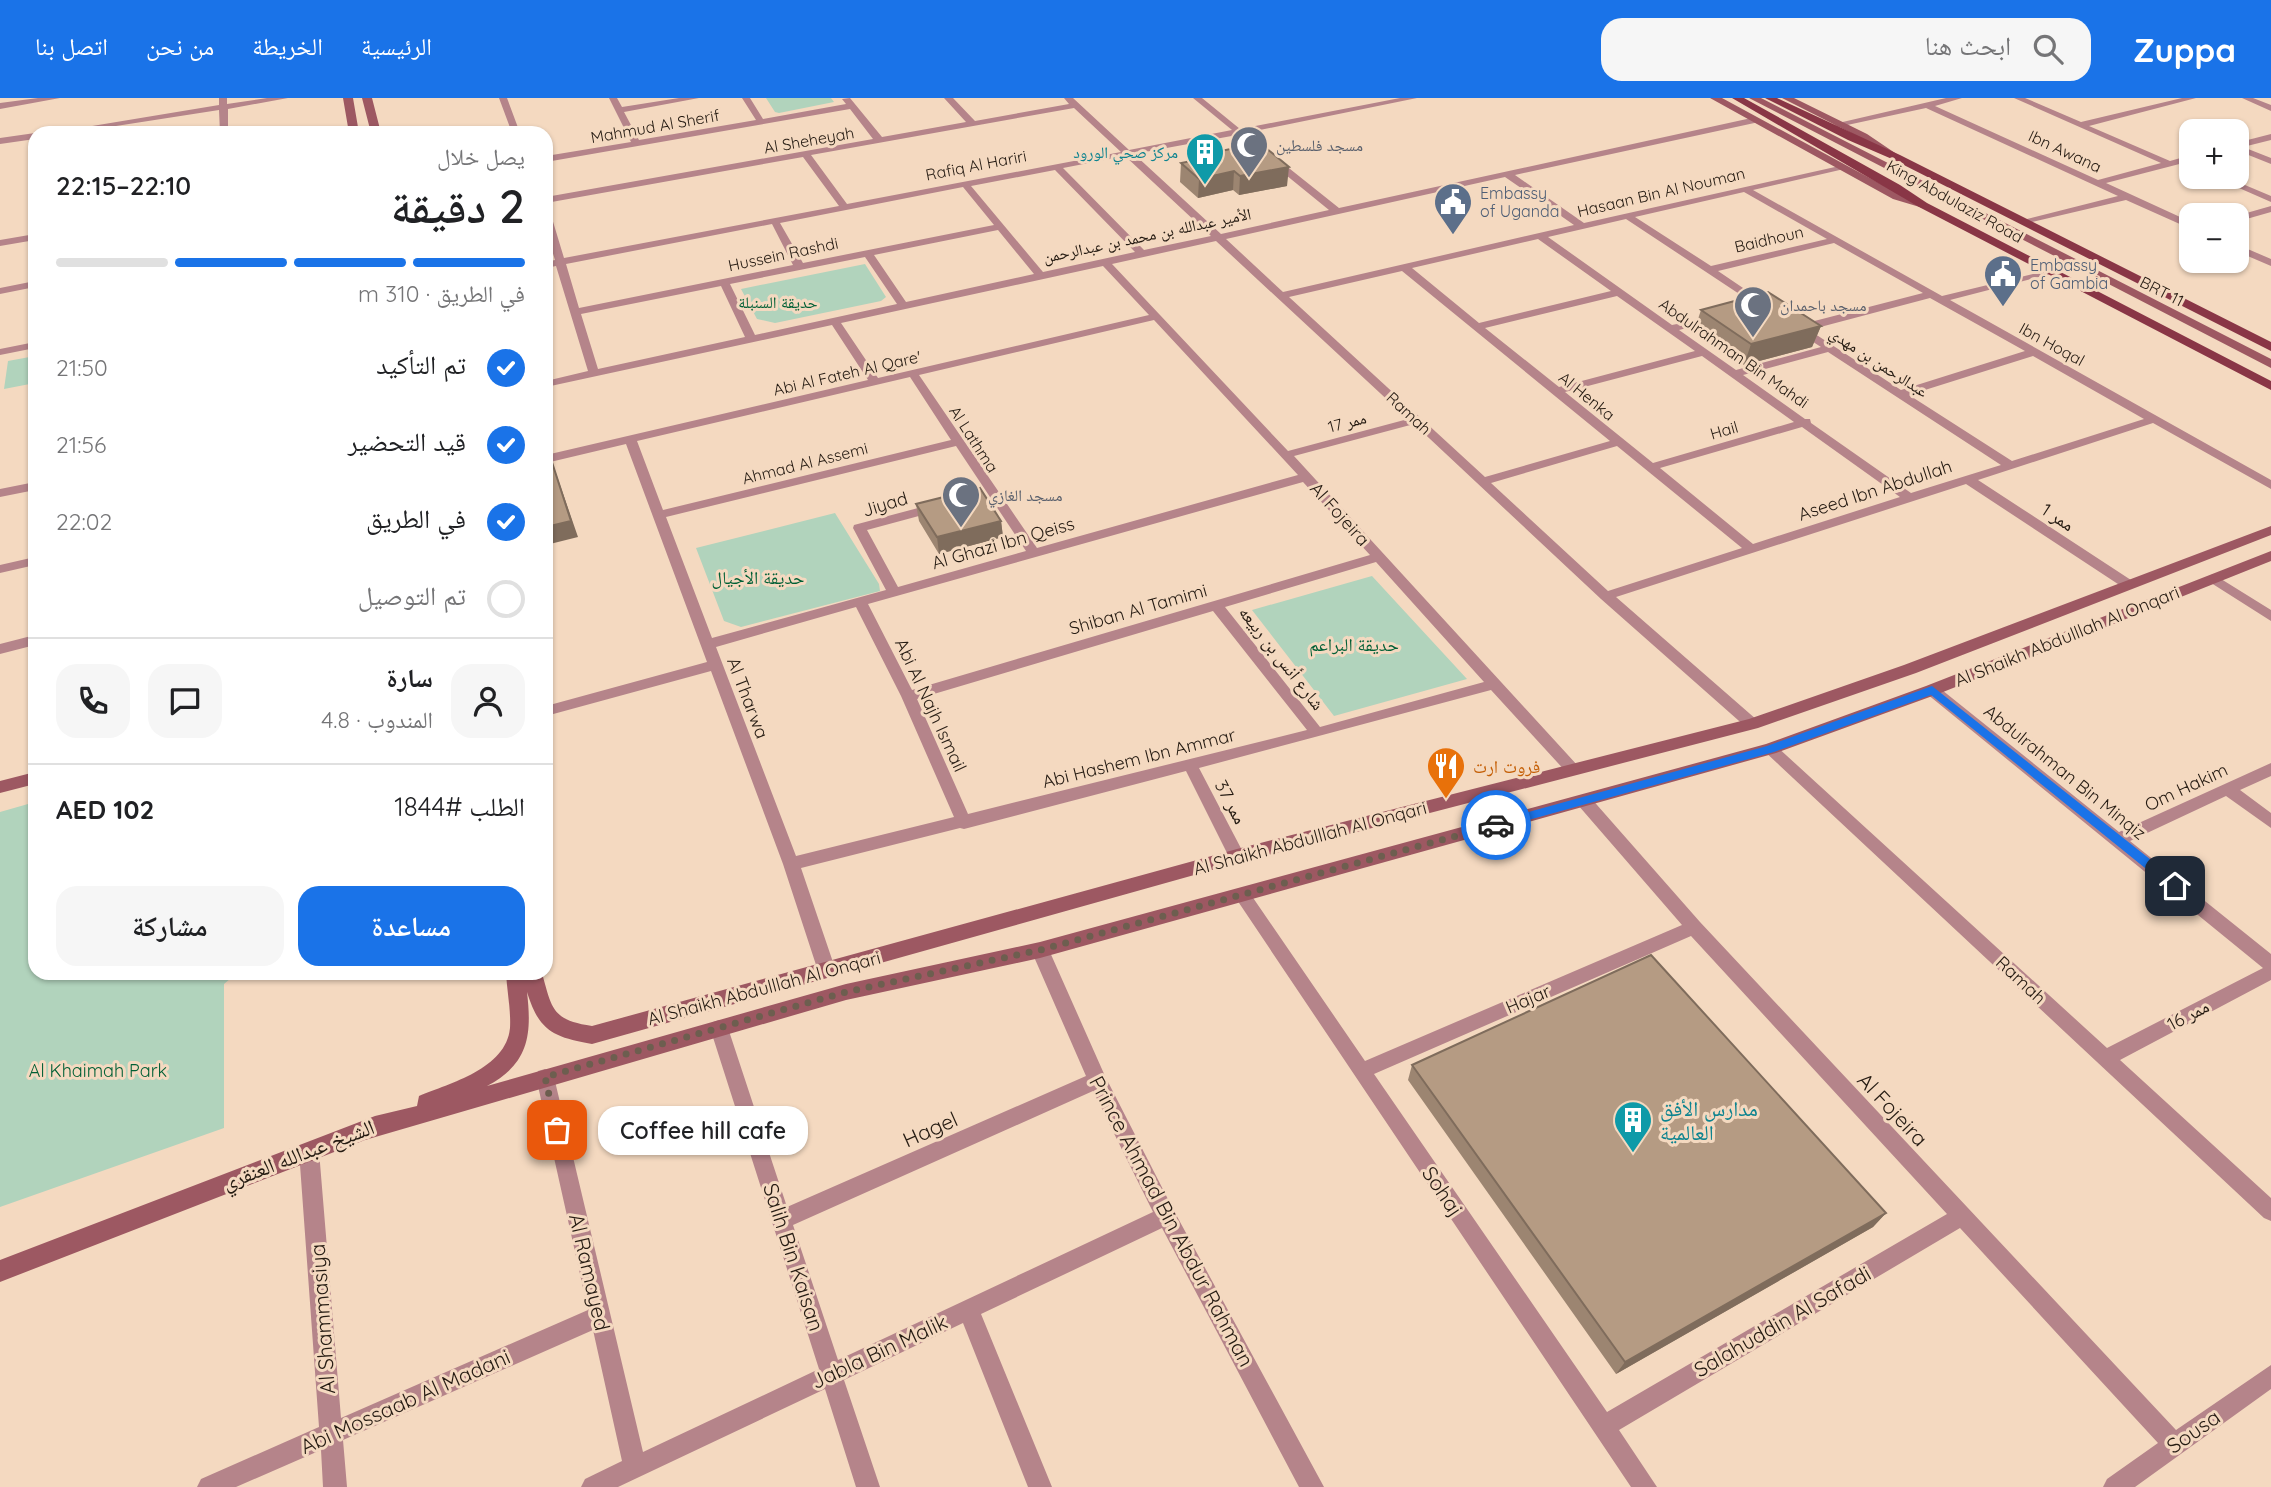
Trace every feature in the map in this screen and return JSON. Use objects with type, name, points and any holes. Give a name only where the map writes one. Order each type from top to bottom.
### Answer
[{"type":"main road","name":"King Abdulaziz Road","points":[[1737,98],[1896,187],[1923,205],[2271,386]]},
{"type":"main road","name":"King Abdulaziz Road","points":[[1770,98],[1896,157],[2271,347]]},
{"type":"street","points":[[0,106],[56,98]]},
{"type":"street","points":[[120,126],[223,103],[284,98]]},
{"type":"street","points":[[348,98],[353,126]]},
{"type":"street","points":[[367,98],[374,126]]},
{"type":"street","points":[[503,98],[513,126]]},
{"type":"street","points":[[613,98],[636,143]]},
{"type":"street","points":[[620,110],[695,98]]},
{"type":"street","points":[[746,98],[761,122]]},
{"type":"street","points":[[948,98],[972,124]]},
{"type":"street","points":[[1197,98],[1335,210]]},
{"type":"street","name":"Rafiq Al Hariri","points":[[553,264],[1413,98]]},
{"type":"street","points":[[1715,98],[1897,197],[1923,205]]},
{"type":"street","name":"BRT 11","points":[[1754,98],[2271,365]]},
{"type":"street","points":[[1787,98],[1864,136],[1896,157]]},
{"type":"street","points":[[1838,124],[1958,98]]},
{"type":"street","points":[[2018,98],[2170,164]]},
{"type":"street","points":[[2081,125],[2192,98]]},
{"type":"street","points":[[2246,98],[2271,108]]},
{"type":"street","points":[[848,102],[880,141]]},
{"type":"street","name":"Mahmud Al Sherif","points":[[553,158],[761,122],[848,102]]},
{"type":"street","name":"Al Sheheyah","points":[[553,199],[806,155],[1072,102]]},
{"type":"street","name":"Ramah","points":[[1072,102],[1606,596],[1752,724]]},
{"type":"street","points":[[223,103],[224,126]]},
{"type":"street","name":"Ibn Awana","points":[[1927,105],[2179,221]]},
{"type":"street","name":"BRT 11","points":[[1769,116],[1852,150]]},
{"type":"street","name":"الأمير عبدالله بن محمد بن عبدالرحمن","points":[[553,382],[1756,120]]},
{"type":"street","points":[[0,141],[28,137]]},
{"type":"street","points":[[2249,143],[2271,137]]},
{"type":"street","points":[[2249,152],[2271,161]]},
{"type":"street","points":[[806,155],[844,206]]},
{"type":"street","points":[[2097,183],[2179,162]]},
{"type":"street","points":[[1056,166],[1141,253]]},
{"type":"street","name":"Hasaan Bin Al Nouman","points":[[1283,295],[1841,167]]},
{"type":"street","points":[[1505,173],[1582,226]]},
{"type":"street","points":[[964,183],[1040,275]]},
{"type":"street","name":"Ibn Hoqal","points":[[1745,189],[2271,485]]},
{"type":"street","points":[[2247,189],[2271,199]]},
{"type":"street","points":[[2026,222],[2126,197]]},
{"type":"street","points":[[2249,215],[2271,209]]},
{"type":"street","name":"عبدالرحمن بن مهدي","points":[[1627,216],[2008,464]]},
{"type":"street","points":[[774,220],[799,266]]},
{"type":"street","name":"Hussein Rashdi","points":[[574,312],[999,227]]},
{"type":"street","name":"Abdulrahman Bin Mahdi","points":[[1540,236],[1737,373],[1908,497]]},
{"type":"street","points":[[553,237],[594,373]]},
{"type":"street","points":[[0,243],[28,238]]},
{"type":"street","name":"Baidhoun","points":[[1709,270],[1835,240]]},
{"type":"street","points":[[868,253],[903,305]]},
{"type":"street","points":[[2249,253],[2271,263]]},
{"type":"street","name":"Al Fojeira","points":[[1104,261],[1306,477],[1573,771]]},
{"type":"street","name":"Al Henka","points":[[1405,268],[1749,548]]},
{"type":"street","points":[[1791,323],[2050,271]]},
{"type":"street","points":[[724,282],[751,339]]},
{"type":"street","points":[[0,291],[28,285]]},
{"type":"street","points":[[1478,326],[1620,292]]},
{"type":"street","points":[[1751,309],[1764,305]]},
{"type":"street","points":[[1672,328],[1724,315]]},
{"type":"street","name":"Abi Al Fateh Al Qare'","points":[[553,457],[1154,317]]},
{"type":"street","points":[[835,321],[876,383]]},
{"type":"street","points":[[0,352],[28,346]]},
{"type":"street","points":[[1737,373],[1829,348]]},
{"type":"street","points":[[1557,391],[1705,352]]},
{"type":"street","points":[[1899,394],[2034,352]]},
{"type":"street","name":"Al Lathma","points":[[913,374],[958,442],[984,494],[1034,554]]},
{"type":"street","name":"Aseed Ibn Abdullah","points":[[1606,596],[2008,464],[2155,419]]},
{"type":"street","name":"ممر 17","points":[[1285,455],[1417,420]]},
{"type":"street","name":"Hail","points":[[1651,467],[1806,422]]},
{"type":"street","name":"Al Tharwa","points":[[630,440],[791,864],[834,969]]},
{"type":"street","name":"Ahmad Al Assemi","points":[[660,515],[958,442]]},
{"type":"street","points":[[1483,481],[1619,442]]},
{"type":"street","name":"Al Ghazi Ibn Qeiss","points":[[709,645],[1306,477]]},
{"type":"street","name":"ممر 1","points":[[1967,479],[2130,585]]},
{"type":"street","points":[[0,493],[28,487]]},
{"type":"street","name":"Jiyad","points":[[895,593],[859,528],[951,503]]},
{"type":"street","name":"Al Shaikh Abdulllah Al Onqari","points":[[535,980],[550,1023],[563,1031],[592,1035],[1237,856],[1752,724],[1910,669],[2271,530]]},
{"type":"street","name":"Al Shaikh Abdulllah Al Onqari","points":[[366,1130],[846,992],[951,967],[1040,950],[1770,749],[1932,690],[2271,556]]},
{"type":"street","name":"Shiban Al Tamimi","points":[[908,696],[1379,557]]},
{"type":"street","points":[[0,569],[28,563]]},
{"type":"street","points":[[2213,578],[2271,616]]},
{"type":"street","name":"Abi Al Najh Ismail","points":[[861,604],[908,696],[964,823]]},
{"type":"street","name":"شارع أنس بن ربيعه","points":[[1217,606],[1317,733]]},
{"type":"street","points":[[0,649],[28,642]]},
{"type":"street","points":[[553,709],[715,665]]},
{"type":"street","name":"Abi Hashem Ibn Ammar","points":[[791,864],[1317,733],[1494,684]]},
{"type":"street","name":"Abdulrahman Bin Minqiz","points":[[1932,690],[2271,964]]},
{"type":"street","name":"Ramah","points":[[1770,749],[2271,1211]]},
{"type":"street","name":"ممر 37","points":[[1189,765],[1237,856]]},
{"type":"street","name":"Om Hakim","points":[[2118,839],[2271,769]]},
{"type":"street","points":[[0,787],[28,780]]},
{"type":"street","points":[[2227,789],[2271,822]]},
{"type":"street","name":"Al Fojeira","points":[[1584,801],[1694,927],[2174,1444]]},
{"type":"street","name":"Sohaj","points":[[1241,894],[1645,1487]]},
{"type":"street","name":"Hajar","points":[[1362,1071],[1694,927]]},
{"type":"street","points":[[935,941],[902,956],[901,964],[905,971],[951,967]]},
{"type":"street","name":"Prince Ahmad Bin Abdur Rahman","points":[[1040,950],[1097,1080],[1166,1216],[1312,1487]]},
{"type":"street","points":[[834,969],[876,963],[883,970],[881,978],[846,992]]},
{"type":"street","name":"ممر 16","points":[[2106,1059],[2271,972]]},
{"type":"street","name":"الشيخ عبدالله العنقري","points":[[1,1275],[366,1130],[500,1068],[509,1057],[520,1031],[516,980]]},
{"type":"street","name":"Salih Bin Kaisan","points":[[719,1028],[868,1487]]},
{"type":"street","name":"Al Ramayed","points":[[545,1077],[635,1467]]},
{"type":"street","name":"Hagel","points":[[782,1220],[1097,1080]]},
{"type":"street","name":"Al Shammasiya","points":[[309,1152],[335,1487]]},
{"type":"street","name":"Jabla Bin Malik","points":[[593,1487],[1166,1216]]},
{"type":"street","name":"Salahuddin Al Safadi","points":[[1604,1426],[1961,1217]]},
{"type":"street","points":[[968,1309],[1040,1487]]},
{"type":"street","name":"Abi Mossaab Al Madani","points":[[209,1487],[600,1316]]},
{"type":"street","name":"Sousa","points":[[2115,1487],[2271,1377]]},
{"type":"green space","points":[[766,98],[831,98],[834,102],[779,113],[775,112]]},
{"type":"green space","name":"حديقة السنبلة","points":[[865,264],[886,297],[881,301],[775,323],[757,319],[741,289]]},
{"type":"green space","points":[[28,357],[28,384],[4,389],[8,361]]},
{"type":"green space","name":"حديقة الأجيال","points":[[835,513],[879,584],[880,591],[741,627],[724,621],[696,548]]},
{"type":"green space","name":"حديقة البراعم","points":[[1372,576],[1467,679],[1334,716],[1252,610]]},
{"type":"green space","name":"Al Khaimah Park","points":[[28,804],[28,980],[229,980],[224,984],[224,1128],[0,1207],[0,812]]},
{"type":"building","points":[[1260,143],[1289,167],[1240,176],[1234,171],[1199,179],[1181,163],[1216,156],[1211,153]]},
{"type":"building","points":[[1768,292],[1821,326],[1751,344],[1701,310]]},
{"type":"building","points":[[553,465],[571,521],[553,525]]},
{"type":"building","points":[[980,488],[1001,521],[937,537],[916,504]]},
{"type":"building","name":"مدارس الأفق العالمية","points":[[1651,955],[1886,1213],[1625,1362],[1412,1065]]},
{"type":"way so far","points":[[557,1130],[545,1077],[846,992],[951,967],[1040,950],[1496,825]]},
{"type":"place","name":"مسجد فلسطين","points":[[1249,179]]},
{"type":"place","name":"مركز صحي الورود","points":[[1205,186]]},
{"type":"place","name":"Embassy of Uganda","points":[[1453,236]]},
{"type":"place","name":"Embassy of Gambia","points":[[2003,308]]},
{"type":"place","name":"مسجد باحمدان","points":[[1753,339]]},
{"type":"place","name":"مسجد الغازي","points":[[961,529]]},
{"type":"place","name":"فروت ارت","points":[[1446,800]]},
{"type":"place","name":"Coffee hill cafe","points":[[557,1130]]},
{"type":"place","name":"مدارس الأفق العالمية","points":[[1633,1154]]},
{"type":"route","points":[[1496,825],[1770,749],[1932,690],[2175,886]]}]
